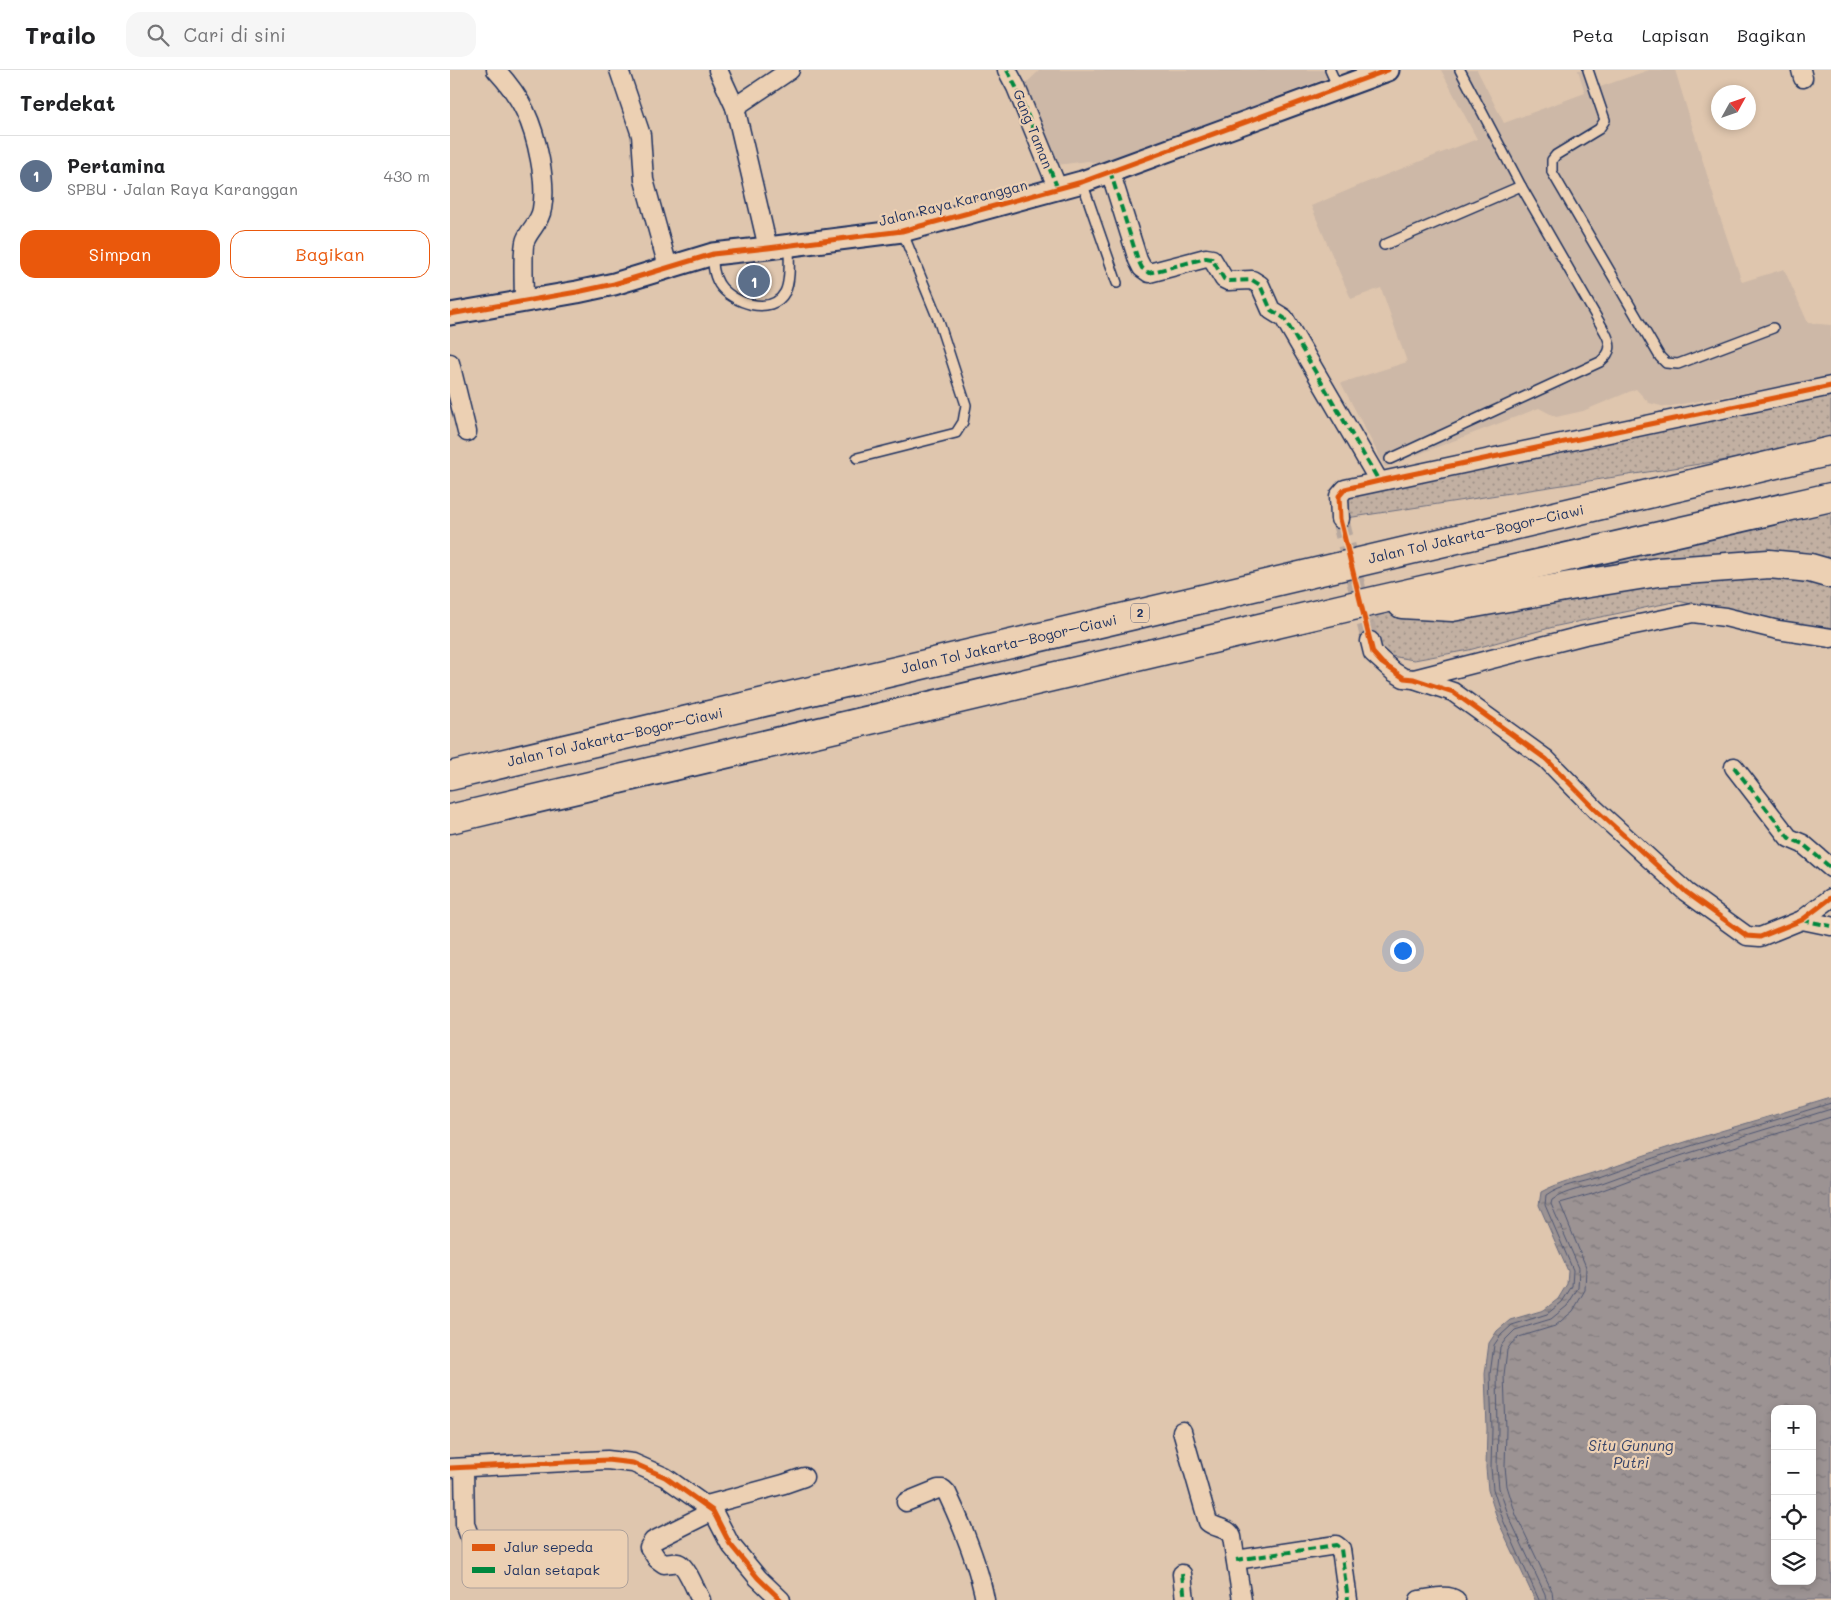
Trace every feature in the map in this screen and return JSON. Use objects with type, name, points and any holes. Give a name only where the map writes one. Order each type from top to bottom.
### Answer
[{"type":"highway","name":"Jalan Tol Jakarta–Bogor–Ciawi","points":[[450,776],[1831,451]]},
{"type":"highway","points":[[450,818],[1370,602],[1831,497]]},
{"type":"highway","points":[[1370,602],[1452,607],[1658,572],[1769,564],[1810,568],[1831,574]]},
{"type":"street","points":[[496,70],[507,82],[525,111],[535,140],[542,177],[542,210],[538,221],[524,241],[524,301]]},
{"type":"street","points":[[618,70],[641,134],[644,180],[668,268]]},
{"type":"street","points":[[718,70],[735,107],[768,248]]},
{"type":"street","points":[[735,107],[790,70]]},
{"type":"street","name":"Gang Taman","points":[[1007,70],[1016,87],[1058,188]]},
{"type":"street","name":"Jalan Raya Karanggan","points":[[450,314],[614,284],[714,254],[902,231],[1082,182],[1334,79],[1376,72]]},
{"type":"street","points":[[1110,172],[1142,268],[1149,273],[1206,258],[1212,259],[1224,279],[1228,281],[1252,280],[1260,285],[1271,310],[1284,318],[1379,481]]},
{"type":"street","points":[[450,363],[467,432]]},
{"type":"street","points":[[1340,519],[1339,496],[1345,489],[1831,386]]},
{"type":"street","points":[[1414,679],[1585,635],[1693,613],[1725,617],[1778,630],[1831,638]]},
{"type":"street","points":[[1370,641],[1373,653],[1382,663],[1404,678],[1414,679],[1453,692],[1546,759],[1596,810],[1686,892],[1748,936],[1760,936],[1802,920],[1831,898]]},
{"type":"street","points":[[1734,767],[1789,838],[1803,844],[1831,868]]},
{"type":"street","points":[[1802,920],[1831,926]]},
{"type":"street","points":[[1182,1432],[1208,1522],[1231,1533],[1242,1600]]},
{"type":"street","points":[[467,1530],[457,1468],[607,1460],[633,1463],[665,1477],[710,1508],[730,1544],[758,1578],[781,1600]]},
{"type":"street","points":[[701,1600],[685,1569],[680,1564],[677,1562],[664,1564],[657,1560],[649,1546],[653,1541],[710,1508],[804,1477]]},
{"type":"street","points":[[906,1502],[938,1489],[943,1489],[970,1547],[985,1600]]},
{"type":"street","points":[[1236,1560],[1336,1545],[1341,1549],[1348,1600]]},
{"type":"street","points":[[1182,1574],[1185,1600]]},
{"type":"street","points":[[1419,1600],[1446,1597],[1452,1597],[1456,1600]]},
{"type":"lane","points":[[1390,459],[1600,362],[1608,355],[1611,346],[1605,332],[1521,186],[1460,70]]},
{"type":"lane","points":[[1588,70],[1605,120],[1599,129],[1556,155],[1552,160],[1552,172],[1660,357],[1666,363],[1678,364],[1773,328]]},
{"type":"lane","points":[[1082,182],[1117,283]]},
{"type":"lane","points":[[1384,245],[1521,186]]},
{"type":"lane","points":[[857,458],[956,433],[963,422],[966,405],[938,319],[902,231]]},
{"type":"lane","points":[[714,254],[713,271],[724,291],[738,301],[770,304],[777,301],[786,291],[789,245]]},
{"type":"shaded area","points":[[1040,70],[1336,70],[1338,74],[1276,97],[1229,119],[1102,164],[1088,161],[1057,165],[1021,88]]},
{"type":"shaded area","points":[[1441,70],[1477,70],[1504,123],[1585,93],[1578,70],[1594,70],[1600,87],[1649,70],[1675,70],[1742,282],[1784,269],[1808,323],[1831,325],[1831,376],[1665,407],[1649,403],[1636,389],[1583,411],[1556,417],[1539,408],[1385,467],[1341,383],[1407,362],[1381,288],[1351,299],[1311,206],[1477,139]]},
{"type":"shaded area","points":[[1831,386],[1831,444],[1340,519],[1341,492]]},
{"type":"shaded area","points":[[1831,497],[1831,629],[1756,618],[1678,601],[1557,626],[1469,650],[1414,660],[1373,653],[1361,604]]},
{"type":"water","name":"Situ Gunung Putri","points":[[1831,1098],[1831,1600],[1535,1600],[1498,1521],[1488,1490],[1485,1374],[1489,1343],[1497,1331],[1510,1320],[1544,1310],[1558,1299],[1567,1284],[1568,1271],[1539,1205],[1541,1192],[1565,1182],[1718,1132]]},
{"type":"tunnel","points":[[1340,519],[1370,641]]},
{"type":"marked path","points":[[1007,70],[1016,87],[1058,189]]},
{"type":"marked path","points":[[1110,171],[1142,268],[1149,273],[1206,258],[1212,259],[1224,279],[1228,281],[1252,280],[1260,285],[1271,310],[1284,318],[1379,481]]},
{"type":"marked path","points":[[1734,767],[1789,838],[1803,844],[1831,868]]},
{"type":"marked path","points":[[1802,920],[1831,926]]},
{"type":"marked path","points":[[1236,1560],[1336,1545],[1341,1549],[1348,1600]]},
{"type":"marked path","points":[[1182,1574],[1185,1600]]},
{"type":"cycle path","points":[[450,314],[614,284],[713,254],[902,231],[1082,182],[1388,70]]},
{"type":"cycle path","points":[[1831,386],[1379,481],[1345,489],[1339,496],[1340,519],[1373,653],[1382,663],[1404,678],[1414,679],[1453,692],[1546,759],[1596,810],[1686,892],[1747,936],[1760,937],[1802,920],[1831,898]]},
{"type":"cycle path","points":[[450,1468],[607,1460],[633,1463],[665,1477],[713,1511],[730,1544],[758,1578],[781,1600]]},
{"type":"place","name":"Pertamina","points":[[754,281]]}]
